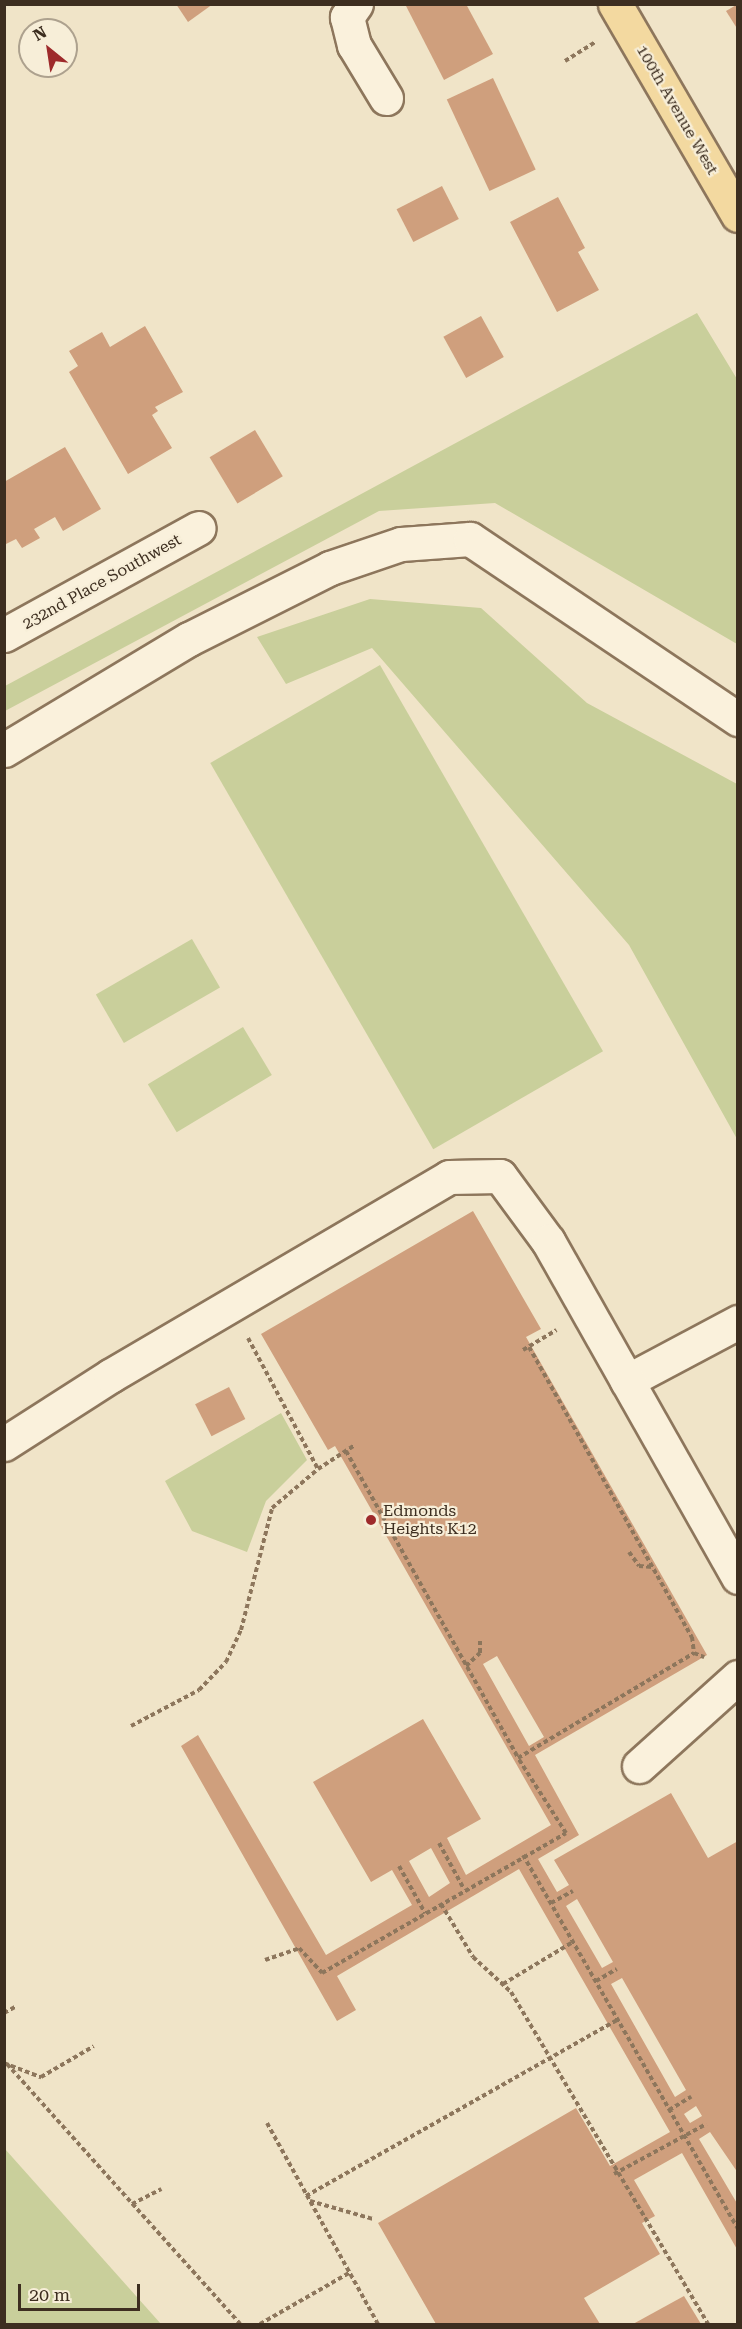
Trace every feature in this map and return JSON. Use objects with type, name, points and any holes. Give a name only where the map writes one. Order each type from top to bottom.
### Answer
[{"type":"main road","name":"100th Avenue West","points":[[615,4],[737,214]]},
{"type":"street","points":[[356,4],[347,17],[354,45],[386,98]]},
{"type":"street","name":"232nd Place Southwest","points":[[4,635],[199,528]]},
{"type":"street","points":[[4,750],[189,639],[330,568],[401,543],[470,539],[738,719]]},
{"type":"street","points":[[4,1444],[230,1305],[449,1177],[500,1176],[548,1241],[738,1577]]},
{"type":"street","points":[[627,1381],[738,1322]]},
{"type":"street","points":[[639,1766],[727,1670]]},
{"type":"path","points":[[230,1305],[318,1469]]},
{"type":"path","points":[[524,1350],[529,1347],[653,1567],[692,1637],[694,1653]]},
{"type":"path","points":[[131,1726],[199,1690],[226,1662],[241,1630],[272,1508],[318,1469],[355,1445]]},
{"type":"path","points":[[266,1960],[299,1948],[322,1973],[464,1889],[566,1833],[518,1758],[346,1451]]},
{"type":"path","points":[[629,1552],[639,1566],[653,1567]]},
{"type":"path","points":[[466,1666],[480,1653],[480,1638]]},
{"type":"path","points":[[694,1653],[727,1670]]},
{"type":"path","points":[[518,1758],[694,1653]]},
{"type":"path","points":[[439,1843],[464,1889]]},
{"type":"path","points":[[523,1856],[738,2229]]},
{"type":"path","points":[[399,1866],[425,1913]]},
{"type":"path","points":[[551,1904],[573,1891]]},
{"type":"path","points":[[441,1904],[472,1956],[503,1984],[620,2171],[708,2325]]},
{"type":"path","points":[[503,1984],[573,1942]]},
{"type":"path","points":[[596,1981],[617,1969]]},
{"type":"path","points":[[4,2013],[15,2007]]},
{"type":"path","points":[[306,2196],[617,2020]]},
{"type":"path","points":[[6,2064],[40,2077],[94,2046]]},
{"type":"path","points":[[6,2064],[240,2325]]},
{"type":"path","points":[[669,2110],[691,2097]]},
{"type":"path","points":[[267,2123],[378,2325]]},
{"type":"path","points":[[614,2174],[706,2124]]},
{"type":"path","points":[[132,2204],[161,2189]]},
{"type":"path","points":[[309,2201],[373,2219]]},
{"type":"path","points":[[260,2325],[349,2273]]},
{"type":"green space","points":[[697,313],[737,379],[737,644],[495,503],[379,511],[5,711],[5,686]]},
{"type":"green space","points":[[370,599],[481,608],[587,703],[737,784],[737,1139],[629,945],[372,648],[286,684],[257,637]]},
{"type":"green space","points":[[380,665],[603,1051],[433,1149],[210,763]]},
{"type":"green space","points":[[192,939],[220,987],[124,1043],[96,994]]},
{"type":"green space","points":[[243,1027],[272,1075],[177,1132],[148,1084]]},
{"type":"green space","points":[[281,1413],[307,1460],[266,1501],[247,1552],[192,1531],[165,1481]]},
{"type":"green space","points":[[5,2149],[161,2324],[5,2324]]},
{"type":"building","points":[[176,4],[213,4],[188,22]]},
{"type":"building","points":[[405,4],[466,4],[493,54],[444,80]]},
{"type":"building","points":[[738,4],[738,30],[726,11]]},
{"type":"building","points":[[493,78],[536,170],[489,191],[447,100]]},
{"type":"building","points":[[442,186],[459,219],[413,242],[397,209]]},
{"type":"building","points":[[558,197],[585,248],[578,252],[599,290],[557,312],[510,222]]},
{"type":"building","points":[[481,316],[504,357],[466,378],[443,337]]},
{"type":"building","points":[[145,326],[183,392],[155,407],[158,411],[152,415],[172,448],[128,474],[69,372],[78,366],[69,351],[102,332],[110,347]]},
{"type":"building","points":[[255,430],[283,476],[237,504],[210,457]]},
{"type":"building","points":[[65,447],[101,509],[63,531],[55,517],[34,529],[40,538],[22,548],[16,539],[4,545],[4,482]]},
{"type":"building","points":[[473,1211],[541,1329],[526,1337],[707,1655],[535,1755],[579,1835],[538,1859],[557,1892],[569,1885],[554,1860],[671,1793],[708,1858],[738,1841],[738,2173],[710,2132],[699,2139],[738,2205],[738,2251],[682,2153],[634,2180],[655,2216],[642,2223],[660,2254],[584,2298],[600,2324],[436,2324],[378,2223],[576,2108],[610,2166],[670,2132],[519,1869],[337,1976],[356,2010],[337,2021],[181,1746],[198,1735],[326,1955],[412,1905],[392,1870],[371,1882],[313,1782],[423,1719],[481,1819],[447,1838],[466,1875],[551,1825],[335,1446],[328,1450],[261,1334]],"holes":[[[497,1656],[544,1737],[529,1746],[483,1664]],[[431,1848],[450,1883],[429,1897],[409,1861]],[[577,1899],[613,1962],[602,1968],[566,1906]],[[622,1978],[686,2090],[675,2097],[611,1984]],[[696,2106],[702,2116],[690,2123],[684,2114]]]},
{"type":"building","points":[[229,1387],[245,1419],[211,1436],[195,1404]]},
{"type":"building","points":[[684,2296],[701,2324],[633,2324]]},
{"type":"place","name":"Edmonds Heights K12","points":[[371,1520]]}]
